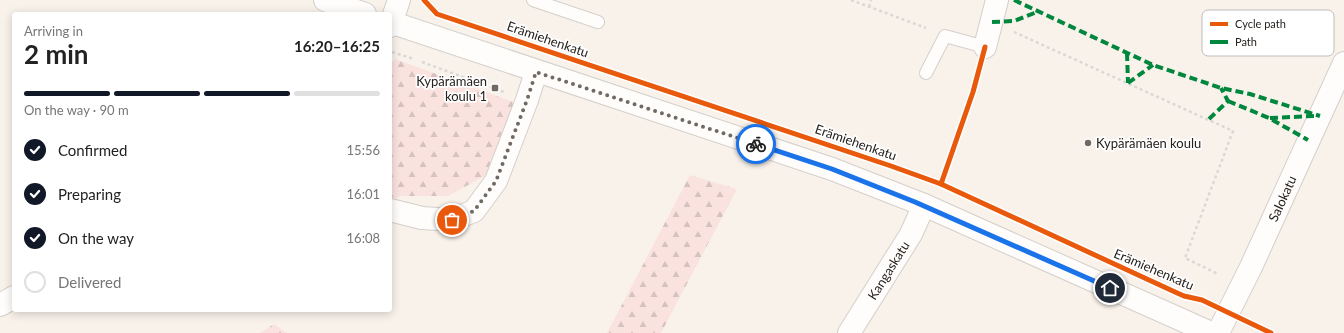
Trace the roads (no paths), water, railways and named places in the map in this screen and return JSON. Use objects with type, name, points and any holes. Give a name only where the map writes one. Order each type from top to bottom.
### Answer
[{"type":"street","points":[[325,0],[360,12]]},
{"type":"street","points":[[392,19],[399,0]]},
{"type":"street","points":[[985,47],[997,0]]},
{"type":"street","points":[[392,25],[832,169],[924,205],[1210,333]]},
{"type":"street","name":"Salokatu","points":[[1218,333],[1344,63]]},
{"type":"street","points":[[392,210],[422,218],[452,220],[474,211],[496,181],[536,72]]},
{"type":"street","name":"Kangaskatu","points":[[849,333],[911,234],[924,205]]},
{"type":"street","points":[[0,306],[12,298]]},
{"type":"lane","points":[[533,0],[598,22]]},
{"type":"lane","points":[[926,73],[945,36],[985,47]]},
{"type":"place","name":"Kypärämäen koulu 1","points":[[495,88]]},
{"type":"place","name":"Kypärämäen koulu","points":[[1088,143]]}]
